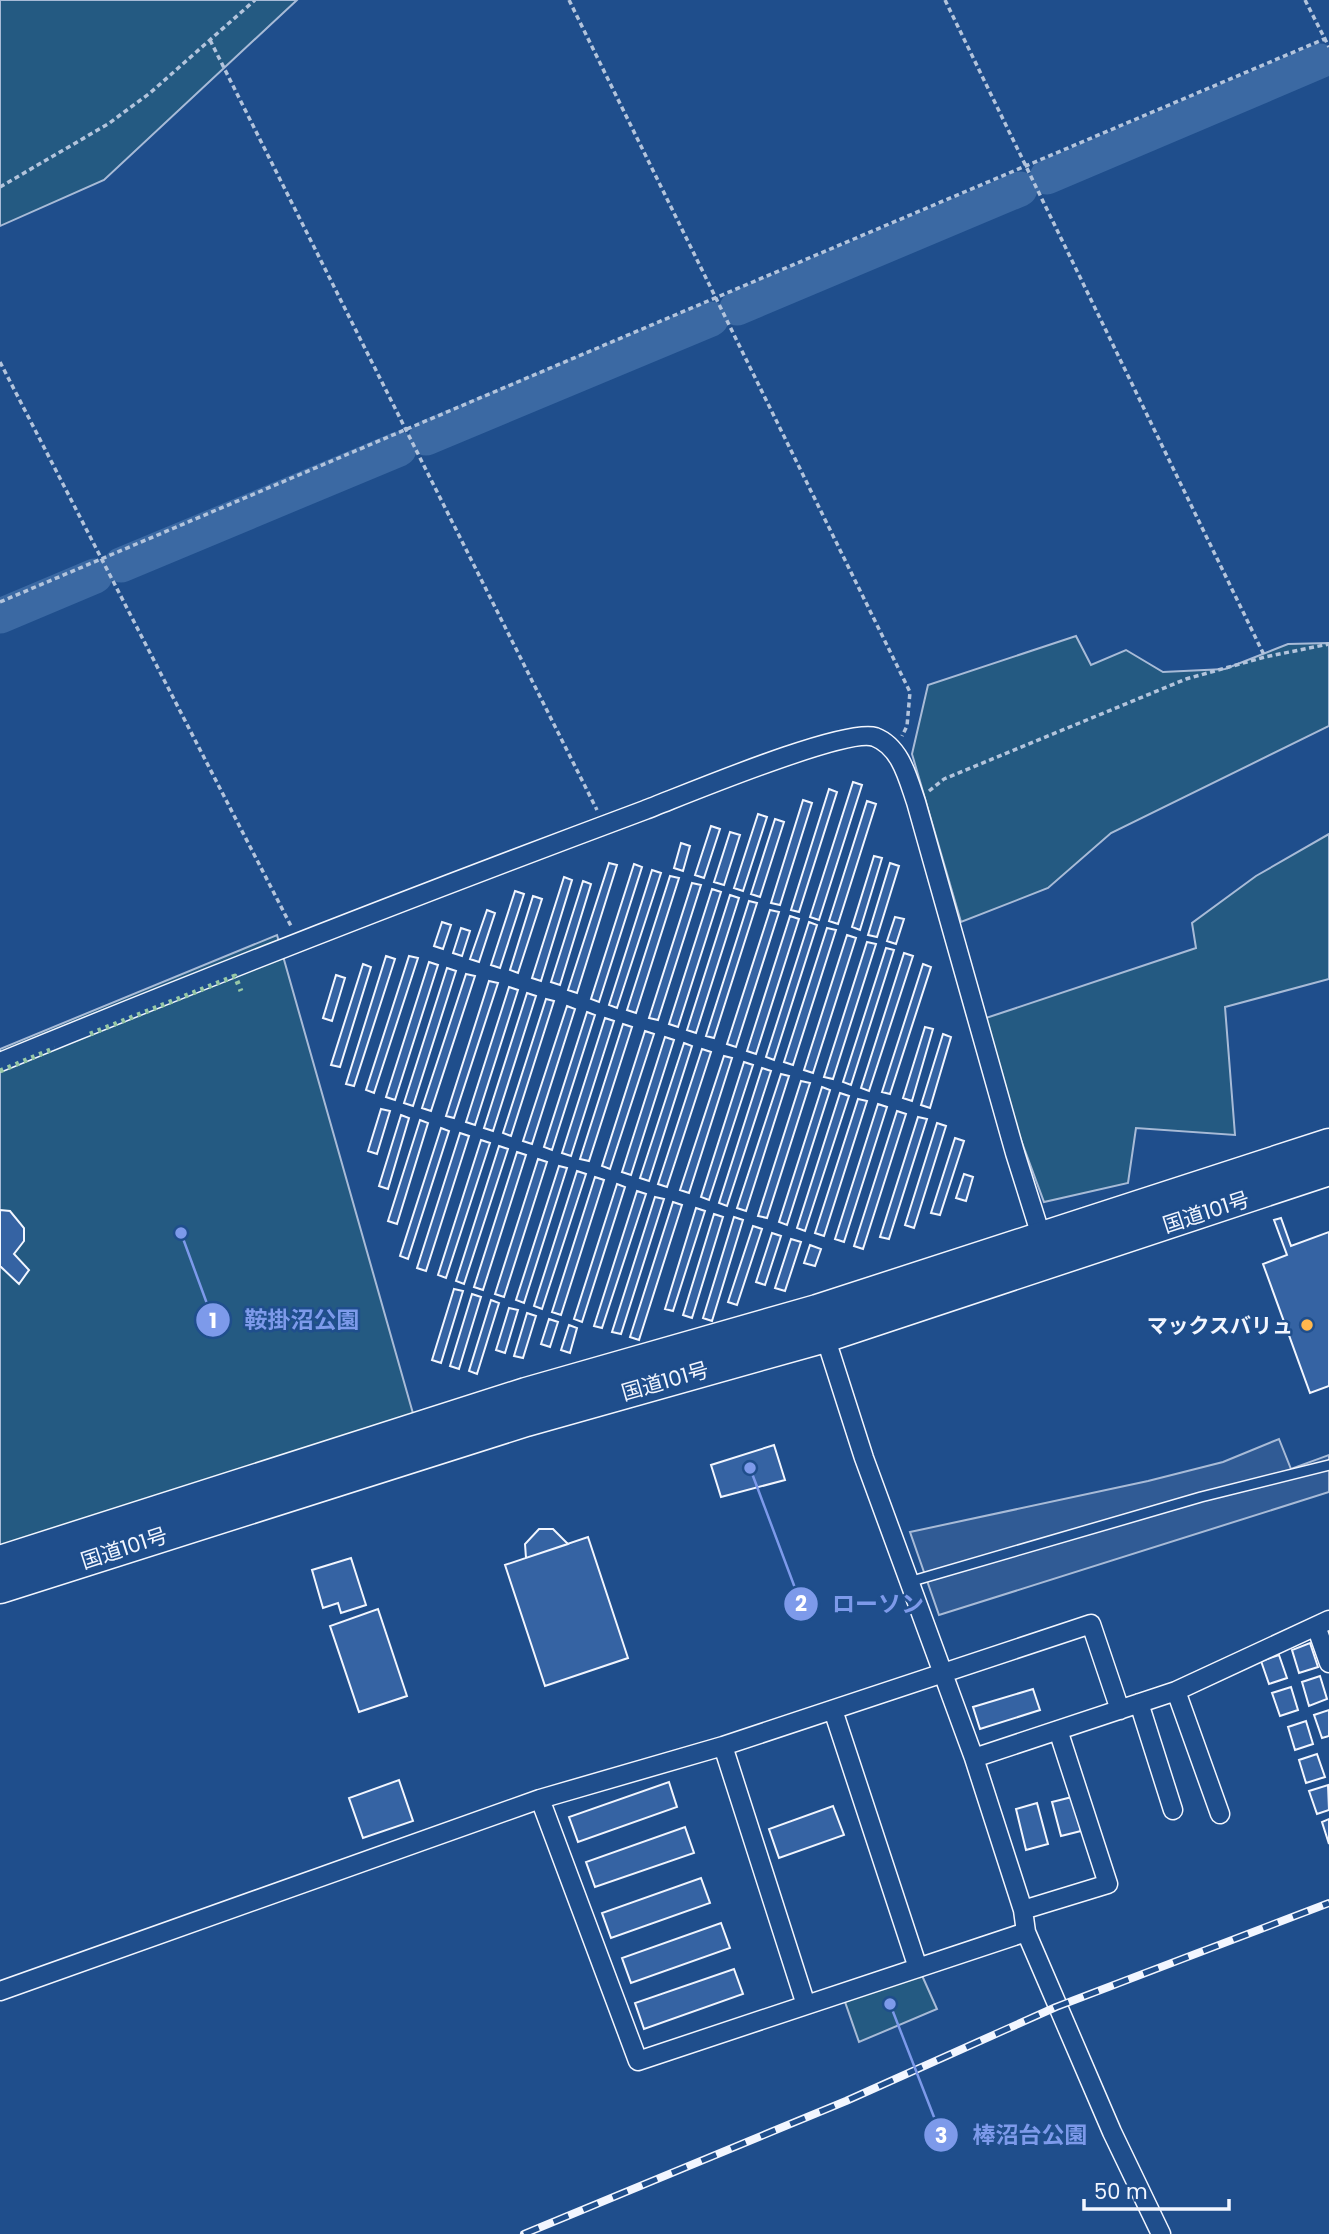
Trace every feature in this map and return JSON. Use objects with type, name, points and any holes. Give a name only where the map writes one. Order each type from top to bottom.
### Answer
[{"type":"highway","name":"国道101号","points":[[0,1562],[526,1393],[821,1323],[1042,1239],[1329,1144]]},
{"type":"highway","name":"国道101号","points":[[0,1588],[526,1421],[821,1323],[1329,1170]]},
{"type":"street","points":[[0,1062],[298,940],[605,825],[836,741],[874,737],[895,751],[916,802],[1014,1153],[1042,1239]]},
{"type":"street","points":[[821,1323],[909,1582],[974,1758],[1023,1910],[1026,1932],[1112,2132],[1161,2234]]},
{"type":"street","points":[[974,1758],[1176,1691],[1322,1623],[1329,1663]]},
{"type":"street","points":[[0,1991],[540,1799],[723,1746],[1091,1624],[1120,1710]]},
{"type":"street","points":[[1176,1691],[1220,1814]]},
{"type":"street","points":[[1139,1703],[1173,1810]]},
{"type":"street","points":[[833,1710],[918,1968]]},
{"type":"street","points":[[1023,1910],[1108,1884],[1058,1730]]},
{"type":"street","points":[[723,1746],[806,2005]]},
{"type":"street","points":[[540,1799],[638,2061],[1026,1932]]},
{"type":"lane","points":[[909,1582],[1201,1497],[1329,1465]]},
{"type":"path","points":[[0,187],[108,124],[150,93],[254,0]]},
{"type":"path","points":[[569,0],[910,692],[907,726],[895,751]]},
{"type":"path","points":[[945,0],[1265,657]]},
{"type":"path","points":[[1305,0],[1329,47]]},
{"type":"path","points":[[0,602],[1329,37]]},
{"type":"path","points":[[209,40],[605,825]]},
{"type":"path","points":[[0,362],[298,940]]},
{"type":"path","points":[[916,802],[944,779],[1186,679],[1265,657],[1329,644]]},
{"type":"shaded area","points":[[0,0],[297,0],[104,180],[0,226]]},
{"type":"shaded area","points":[[1076,636],[1091,665],[1126,650],[1163,672],[1225,669],[1288,644],[1329,643],[1329,726],[1111,833],[1048,888],[961,922],[912,754],[928,685]]},
{"type":"shaded area","points":[[1329,834],[1329,979],[1225,1007],[1235,1135],[1136,1128],[1128,1183],[1044,1202],[977,1021],[1196,948],[1192,923],[1256,876]]},
{"type":"shaded area","points":[[277,935],[414,1417],[0,1546],[0,1049]]},
{"type":"shaded area","points":[[1279,1439],[1291,1469],[1329,1455],[1329,1492],[939,1615],[910,1532],[1148,1481],[1223,1462]]},
{"type":"shaded area","points":[[920,1971],[937,2009],[859,2042],[844,1999]]},
{"type":"building","points":[[853,782],[862,785],[819,920],[810,917]]},
{"type":"building","points":[[829,789],[837,792],[799,912],[791,910]]},
{"type":"building","points":[[803,800],[812,803],[780,905],[771,903]]},
{"type":"building","points":[[867,801],[876,804],[838,924],[829,921]]},
{"type":"building","points":[[758,814],[767,817],[743,891],[734,888]]},
{"type":"building","points":[[775,819],[784,822],[760,897],[751,894]]},
{"type":"building","points":[[711,826],[720,829],[704,878],[695,875]]},
{"type":"building","points":[[730,832],[740,835],[724,885],[714,882]]},
{"type":"building","points":[[681,843],[690,846],[683,871],[674,868]]},
{"type":"building","points":[[874,856],[882,858],[860,930],[852,927]]},
{"type":"building","points":[[609,863],[617,865],[577,993],[568,990]]},
{"type":"building","points":[[890,863],[899,866],[877,937],[868,935]]},
{"type":"building","points":[[634,864],[642,867],[599,1002],[591,999]]},
{"type":"building","points":[[652,870],[661,873],[617,1008],[609,1005]]},
{"type":"building","points":[[670,876],[679,878],[636,1013],[627,1010]]},
{"type":"building","points":[[564,877],[572,880],[541,981],[532,978]]},
{"type":"building","points":[[583,881],[591,884],[560,985],[551,982]]},
{"type":"building","points":[[692,883],[701,885],[658,1020],[649,1018]]},
{"type":"building","points":[[712,889],[721,892],[678,1027],[669,1024]]},
{"type":"building","points":[[515,891],[524,894],[500,968],[491,965]]},
{"type":"building","points":[[730,895],[739,898],[696,1033],[687,1030]]},
{"type":"building","points":[[533,896],[542,899],[518,973],[510,970]]},
{"type":"building","points":[[749,901],[757,903],[714,1038],[706,1036]]},
{"type":"building","points":[[487,910],[495,913],[479,962],[470,959]]},
{"type":"building","points":[[770,910],[779,912],[736,1047],[727,1044]]},
{"type":"building","points":[[790,916],[799,919],[756,1054],[747,1051]]},
{"type":"building","points":[[895,917],[904,919],[896,944],[887,941]]},
{"type":"building","points":[[442,922],[451,925],[443,949],[434,946]]},
{"type":"building","points":[[809,922],[817,925],[774,1060],[766,1057]]},
{"type":"building","points":[[461,928],[470,931],[462,956],[453,953]]},
{"type":"building","points":[[827,928],[836,930],[793,1065],[784,1062]]},
{"type":"building","points":[[847,935],[856,938],[813,1073],[804,1070]]},
{"type":"building","points":[[867,942],[876,944],[833,1079],[824,1077]]},
{"type":"building","points":[[886,948],[894,950],[851,1085],[843,1082]]},
{"type":"building","points":[[904,953],[913,956],[869,1091],[861,1088]]},
{"type":"building","points":[[386,956],[395,959],[354,1086],[346,1084]]},
{"type":"building","points":[[409,956],[418,958],[374,1093],[366,1090]]},
{"type":"building","points":[[429,962],[438,965],[395,1100],[386,1097]]},
{"type":"building","points":[[363,964],[371,967],[340,1067],[331,1065]]},
{"type":"building","points":[[923,964],[931,967],[890,1094],[882,1092]]},
{"type":"building","points":[[447,968],[456,971],[413,1106],[404,1103]]},
{"type":"building","points":[[466,974],[475,976],[431,1111],[422,1108]]},
{"type":"building","points":[[336,975],[345,978],[332,1021],[323,1018]]},
{"type":"building","points":[[489,981],[498,983],[454,1118],[446,1116]]},
{"type":"building","points":[[509,987],[518,990],[475,1125],[466,1122]]},
{"type":"building","points":[[527,993],[536,996],[493,1131],[484,1128]]},
{"type":"building","points":[[546,999],[554,1001],[511,1136],[503,1133]]},
{"type":"building","points":[[567,1006],[575,1009],[532,1144],[523,1141]]},
{"type":"building","points":[[587,1012],[595,1015],[552,1150],[544,1147]]},
{"type":"building","points":[[605,1018],[614,1021],[571,1156],[562,1153]]},
{"type":"building","points":[[623,1024],[632,1027],[589,1161],[580,1159]]},
{"type":"building","points":[[925,1027],[933,1029],[912,1101],[903,1098]]},
{"type":"building","points":[[645,1031],[654,1034],[610,1169],[602,1166]]},
{"type":"building","points":[[943,1034],[951,1037],[930,1108],[921,1105]]},
{"type":"building","points":[[665,1037],[674,1040],[631,1175],[622,1172]]},
{"type":"building","points":[[684,1043],[692,1046],[649,1181],[640,1178]]},
{"type":"building","points":[[702,1049],[711,1052],[667,1187],[658,1184]]},
{"type":"building","points":[[724,1056],[732,1058],[689,1193],[680,1190]]},
{"type":"building","points":[[744,1062],[753,1065],[709,1200],[701,1197]]},
{"type":"building","points":[[762,1068],[771,1071],[727,1206],[719,1203]]},
{"type":"building","points":[[781,1074],[789,1076],[746,1211],[737,1208]]},
{"type":"building","points":[[801,1081],[810,1083],[767,1218],[758,1216]]},
{"type":"building","points":[[822,1087],[830,1090],[787,1225],[779,1222]]},
{"type":"building","points":[[840,1093],[849,1096],[805,1231],[797,1228]]},
{"type":"building","points":[[858,1099],[867,1101],[824,1236],[815,1233]]},
{"type":"building","points":[[878,1104],[887,1107],[844,1242],[835,1239]]},
{"type":"building","points":[[381,1109],[390,1111],[377,1154],[368,1151]]},
{"type":"building","points":[[897,1111],[906,1114],[863,1249],[854,1246]]},
{"type":"building","points":[[401,1115],[409,1118],[388,1189],[379,1186]]},
{"type":"building","points":[[918,1117],[927,1119],[889,1239],[880,1237]]},
{"type":"building","points":[[420,1120],[428,1123],[397,1224],[388,1221]]},
{"type":"building","points":[[937,1123],[946,1126],[914,1228],[905,1225]]},
{"type":"building","points":[[441,1128],[449,1131],[408,1259],[400,1256]]},
{"type":"building","points":[[460,1133],[469,1136],[426,1271],[417,1268]]},
{"type":"building","points":[[955,1138],[964,1141],[940,1215],[931,1213]]},
{"type":"building","points":[[481,1140],[490,1143],[446,1278],[438,1275]]},
{"type":"building","points":[[499,1146],[508,1149],[464,1284],[456,1281]]},
{"type":"building","points":[[517,1152],[526,1155],[483,1290],[474,1287]]},
{"type":"building","points":[[538,1159],[547,1162],[504,1297],[495,1294]]},
{"type":"building","points":[[559,1166],[567,1168],[524,1303],[516,1300]]},
{"type":"building","points":[[577,1171],[586,1174],[542,1309],[534,1306]]},
{"type":"building","points":[[964,1174],[973,1177],[966,1201],[956,1198]]},
{"type":"building","points":[[595,1177],[604,1180],[561,1315],[552,1312]]},
{"type":"building","points":[[617,1184],[625,1187],[582,1322],[574,1319]]},
{"type":"building","points":[[637,1191],[646,1194],[602,1328],[594,1326]]},
{"type":"building","points":[[655,1197],[664,1199],[621,1334],[612,1332]]},
{"type":"building","points":[[673,1202],[682,1205],[639,1340],[630,1337]]},
{"type":"building","points":[[696,1208],[705,1211],[673,1311],[665,1309]]},
{"type":"building","points":[[0,1210],[10,1211],[24,1228],[24,1241],[14,1254],[29,1270],[19,1284],[0,1266]]},
{"type":"building","points":[[714,1214],[723,1217],[692,1318],[683,1315]]},
{"type":"building","points":[[734,1217],[743,1220],[712,1321],[703,1318]]},
{"type":"building","name":"マックスバリュ","points":[[1281,1218],[1291,1246],[1329,1232],[1329,1386],[1310,1393],[1263,1264],[1287,1255],[1274,1220]]},
{"type":"building","points":[[753,1226],[762,1229],[737,1305],[728,1302]]},
{"type":"building","points":[[772,1233],[781,1236],[765,1285],[756,1282]]},
{"type":"building","points":[[791,1239],[801,1242],[785,1291],[775,1288]]},
{"type":"building","points":[[810,1245],[821,1249],[815,1266],[804,1263]]},
{"type":"building","points":[[454,1289],[463,1291],[441,1363],[432,1360]]},
{"type":"building","points":[[472,1294],[481,1297],[459,1369],[450,1366]]},
{"type":"building","points":[[491,1300],[499,1303],[477,1374],[469,1371]]},
{"type":"building","points":[[509,1308],[518,1310],[505,1353],[496,1350]]},
{"type":"building","points":[[527,1313],[536,1316],[523,1358],[514,1356]]},
{"type":"building","points":[[549,1319],[558,1322],[550,1347],[541,1344]]},
{"type":"building","points":[[569,1325],[577,1328],[570,1353],[561,1350]]},
{"type":"building","points":[[774,1445],[785,1480],[721,1497],[711,1465]]},
{"type":"building","points":[[539,1529],[553,1529],[568,1544],[526,1558],[525,1544]]},
{"type":"building","points":[[588,1537],[628,1658],[545,1686],[505,1565]]},
{"type":"building","points":[[351,1558],[366,1605],[341,1613],[338,1603],[323,1608],[312,1570]]},
{"type":"building","points":[[378,1609],[407,1696],[359,1712],[330,1626]]},
{"type":"building","points":[[1310,1643],[1318,1667],[1299,1673],[1292,1650]]},
{"type":"building","points":[[1279,1655],[1287,1678],[1269,1684],[1261,1661]]},
{"type":"building","points":[[1320,1676],[1327,1699],[1309,1706],[1302,1682]]},
{"type":"building","points":[[1291,1687],[1298,1710],[1280,1716],[1272,1693]]},
{"type":"building","points":[[1033,1689],[1040,1710],[980,1729],[973,1707]]},
{"type":"building","points":[[1329,1710],[1329,1736],[1322,1738],[1314,1715]]},
{"type":"building","points":[[1306,1721],[1313,1744],[1295,1750],[1288,1727]]},
{"type":"building","points":[[1317,1754],[1325,1777],[1306,1783],[1299,1760]]},
{"type":"building","points":[[399,1780],[413,1821],[363,1838],[349,1798]]},
{"type":"building","points":[[669,1782],[677,1807],[578,1842],[569,1817]]},
{"type":"building","points":[[1328,1785],[1329,1810],[1317,1814],[1309,1791]]},
{"type":"building","points":[[1072,1797],[1081,1831],[1061,1836],[1052,1802]]},
{"type":"building","points":[[1037,1803],[1048,1844],[1026,1850],[1016,1809]]},
{"type":"building","points":[[833,1806],[844,1835],[779,1858],[769,1829]]},
{"type":"building","points":[[1329,1819],[1329,1844],[1322,1822]]},
{"type":"building","points":[[685,1827],[694,1853],[595,1887],[586,1862]]},
{"type":"building","points":[[701,1878],[710,1903],[611,1938],[602,1913]]},
{"type":"building","points":[[721,1923],[730,1948],[631,1983],[622,1958]]},
{"type":"building","points":[[734,1969],[743,1994],[644,2029],[635,2003]]},
{"type":"waterway","points":[[1047,177],[1320,61]]},
{"type":"waterway","points":[[737,308],[1020,189]]},
{"type":"waterway","points":[[426,438],[711,319]]},
{"type":"waterway","points":[[121,565],[399,449]]},
{"type":"waterway","points":[[0,616],[95,576]]},
{"type":"railway","points":[[524,2234],[846,2101],[1056,2007],[1329,1903]]},
{"type":"hedge","points":[[90,1034],[235,976],[241,991]]},
{"type":"hedge","points":[[0,1071],[55,1048]]},
{"type":"place","name":"鞍掛沼公園","points":[[181,1233]]},
{"type":"place","name":"マックスバリュ","points":[[1307,1325]]},
{"type":"place","name":"ローソン","points":[[750,1468]]},
{"type":"place","name":"棒沼台公園","points":[[890,2004]]}]
